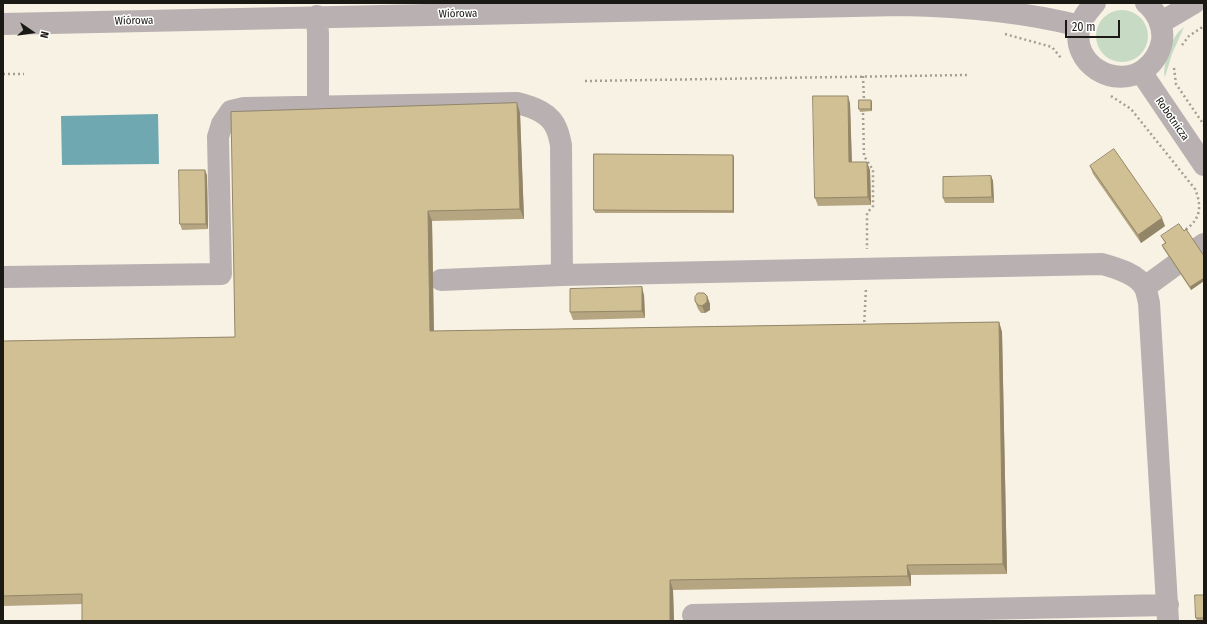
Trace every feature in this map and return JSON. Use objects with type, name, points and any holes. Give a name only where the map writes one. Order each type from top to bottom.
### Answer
[{"type":"street","points":[[1095,3],[1086,13],[1080,26],[1079,36],[1082,51],[1085,58],[1094,68],[1103,74],[1116,77],[1125,77],[1141,72],[1150,66],[1160,49],[1162,40],[1160,23],[1156,14],[1146,3]]},
{"type":"street","points":[[1160,23],[1194,3]]},
{"type":"street","name":"Wiórowa","points":[[3,24],[278,10],[317,16],[901,5],[984,9],[1054,20],[1080,26]]},
{"type":"street","points":[[317,16],[318,107]]},
{"type":"street","name":"Robotnicza","points":[[1141,72],[1204,165]]},
{"type":"street","points":[[3,278],[221,274],[218,137],[222,124],[231,112],[244,108],[517,103],[535,107],[548,116],[557,129],[561,145],[562,275]]},
{"type":"street","points":[[1145,287],[1204,244]]},
{"type":"street","points":[[441,280],[562,275],[1102,264],[1134,276],[1145,287],[1149,303],[1168,613],[693,616]]},
{"type":"path","points":[[1198,30],[1204,26]]},
{"type":"path","points":[[1001,33],[1052,47],[1064,61]]},
{"type":"path","points":[[3,74],[24,74]]},
{"type":"path","points":[[585,81],[966,75]]},
{"type":"path","points":[[864,76],[864,101]]},
{"type":"path","points":[[1176,84],[1204,125]]},
{"type":"path","points":[[1104,92],[1131,110],[1194,189],[1199,198],[1200,208],[1196,220],[1185,230]]},
{"type":"path","points":[[863,113],[864,156],[873,170],[873,206],[867,213],[868,269],[863,334]]},
{"type":"green space","points":[[1122,10],[1132,12],[1140,18],[1146,26],[1148,36],[1146,46],[1140,54],[1132,60],[1122,62],[1112,60],[1104,54],[1098,46],[1096,36],[1098,26],[1104,18],[1112,12]]},
{"type":"green space","points":[[1184,27],[1172,54],[1165,77],[1164,73],[1169,49],[1174,38]]},
{"type":"water","points":[[158,114],[159,164],[62,165],[61,116]]},
{"type":"building","points":[[813,96],[848,96],[849,162],[867,162],[868,197],[815,198]]},
{"type":"building","points":[[859,100],[871,100],[871,109],[859,109]]},
{"type":"building","points":[[517,103],[520,209],[428,211],[430,331],[999,322],[1003,564],[907,565],[908,576],[670,580],[670,621],[82,621],[82,594],[3,596],[3,341],[235,337],[231,112]]},
{"type":"building","points":[[1114,149],[1162,218],[1138,235],[1090,166]]},
{"type":"building","points":[[594,154],[733,155],[733,211],[594,210]]},
{"type":"building","points":[[179,170],[205,170],[206,224],[180,224]]},
{"type":"building","points":[[991,176],[992,197],[943,198],[943,177]]},
{"type":"building","points":[[1179,224],[1184,231],[1186,229],[1204,256],[1204,278],[1190,287],[1162,245],[1166,243],[1161,236]]},
{"type":"building","points":[[642,287],[642,311],[570,312],[570,289]]},
{"type":"building","points":[[698,293],[704,293],[707,296],[707,302],[702,306],[698,305],[695,301],[695,297]]},
{"type":"building","points":[[1195,595],[1204,595],[1204,618],[1196,618]]}]
